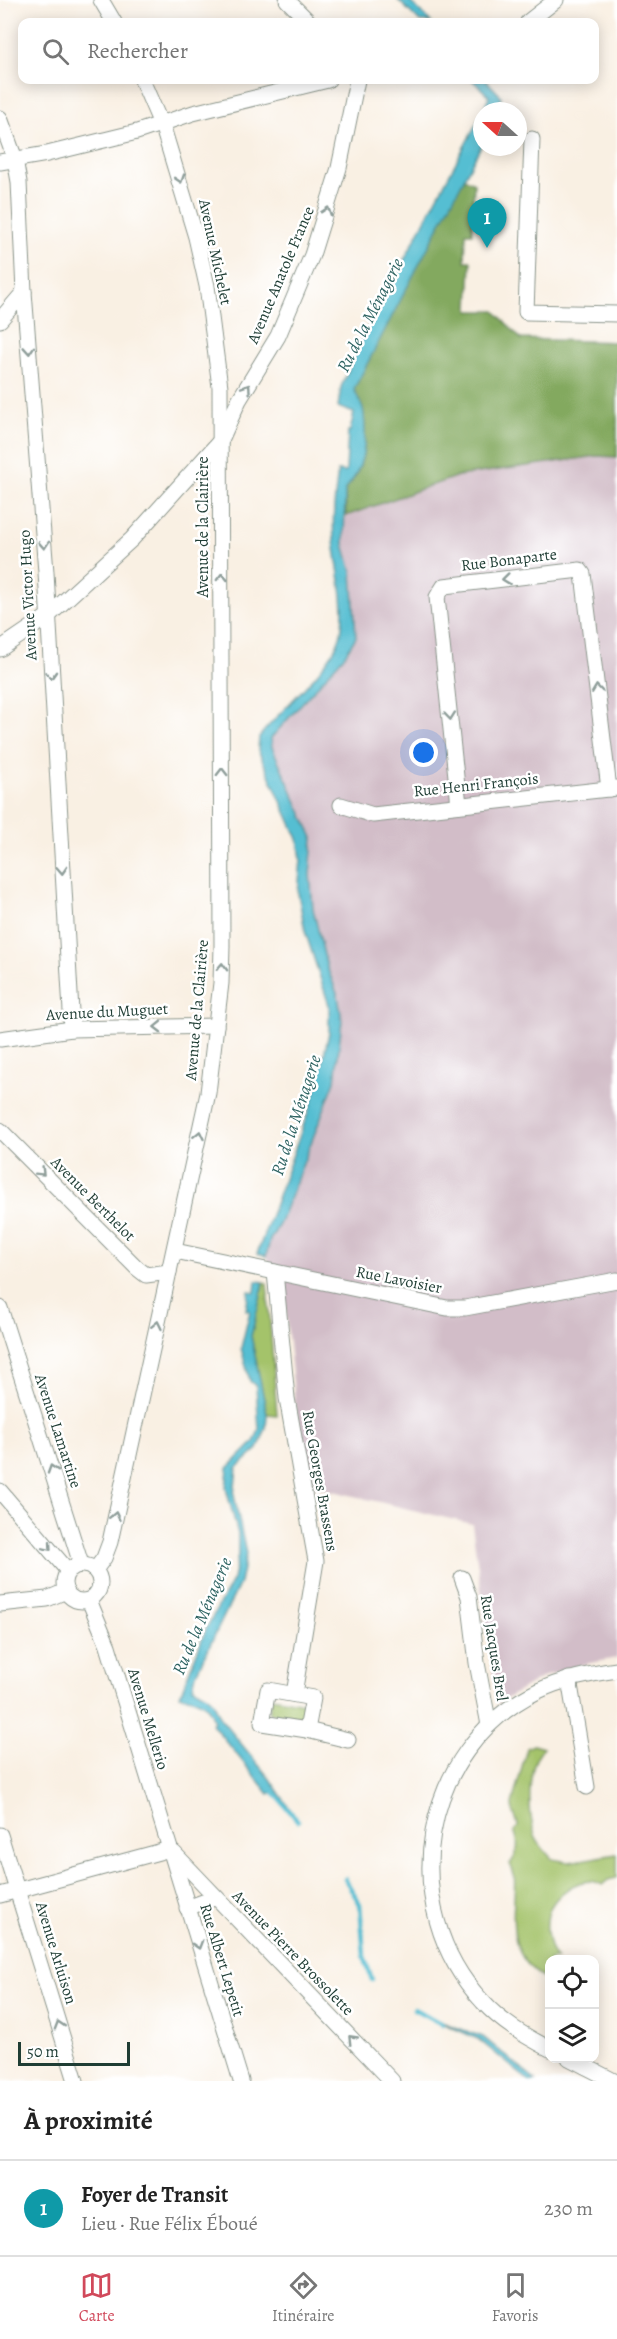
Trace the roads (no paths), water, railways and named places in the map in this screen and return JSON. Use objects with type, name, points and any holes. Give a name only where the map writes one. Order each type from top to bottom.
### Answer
[{"type":"street","points":[[101,0],[112,18]]},
{"type":"street","points":[[286,0],[305,18]]},
{"type":"street","points":[[533,18],[556,0]]},
{"type":"street","name":"Avenue Michelet","points":[[143,84],[161,123],[191,218],[207,286],[220,387],[221,440]]},
{"type":"street","points":[[8,161],[81,146],[312,84]]},
{"type":"street","name":"Avenue Anatole France","points":[[221,440],[239,400],[278,336],[312,255],[339,168],[356,84]]},
{"type":"street","name":"Avenue Victor Hugo","points":[[0,118],[8,161],[20,182],[24,292],[47,617],[72,1029]]},
{"type":"street","points":[[532,140],[526,312],[617,314]]},
{"type":"street","points":[[0,320],[24,292]]},
{"type":"street","points":[[0,649],[47,617],[132,539],[221,440]]},
{"type":"street","name":"Avenue de la Clairière","points":[[82,1568],[104,1558],[110,1542],[175,1251],[207,1093],[216,1026],[222,946],[221,440]]},
{"type":"street","name":"Rue Bonaparte","points":[[459,805],[436,597],[444,586],[580,570],[583,574],[613,788]]},
{"type":"street","name":"Rue Henri François","points":[[341,805],[373,814],[613,788]]},
{"type":"street","name":"Avenue du Muguet","points":[[0,1040],[72,1029],[216,1026]]},
{"type":"street","name":"Avenue Berthelot","points":[[0,1130],[137,1268],[146,1275],[169,1272]]},
{"type":"street","name":"Rue Lavoisier","points":[[175,1251],[447,1308],[465,1308],[617,1280]]},
{"type":"street","name":"Rue Georges Brassens","points":[[275,1272],[287,1398],[316,1561],[294,1694]]},
{"type":"street","name":"Avenue Lamartine","points":[[0,1308],[82,1568]]},
{"type":"street","points":[[0,1491],[82,1568],[99,1575],[101,1587],[89,1600],[73,1599],[66,1591],[64,1580],[82,1568]]},
{"type":"street","name":"Rue Jacques Brel","points":[[462,1578],[469,1597],[477,1663],[489,1725]]},
{"type":"street","points":[[0,1604],[46,1599],[66,1591]]},
{"type":"street","name":"Avenue Mellerio","points":[[89,1600],[108,1646],[170,1849]]},
{"type":"street","points":[[545,2047],[509,2025],[476,1994],[448,1952],[432,1905],[428,1858],[435,1815],[460,1759],[489,1725],[537,1691],[569,1679],[617,1670]]},
{"type":"street","points":[[569,1679],[587,1787]]},
{"type":"street","points":[[307,1730],[313,1698],[267,1690],[262,1723],[307,1730],[348,1740]]},
{"type":"street","name":"Avenue Arluison","points":[[0,1835],[76,2081]]},
{"type":"street","points":[[0,1895],[170,1849]]},
{"type":"street","name":"Avenue Pierre Brossolette","points":[[170,1849],[214,1898],[392,2081]]},
{"type":"street","name":"Rue Albert Lepetit","points":[[170,1849],[241,2081]]},
{"type":"street","points":[[187,1908],[214,1898]]},
{"type":"street","points":[[579,2063],[614,2081]]},
{"type":"water","points":[[398,0],[409,0],[427,18],[416,18]]},
{"type":"water","points":[[476,84],[490,84],[501,96],[500,102],[487,102],[489,96]]},
{"type":"water","points":[[473,130],[473,156],[476,156],[354,389],[364,412],[365,435],[360,465],[345,489],[344,544],[352,572],[356,637],[345,655],[271,738],[272,747],[313,838],[310,874],[313,909],[327,967],[338,996],[342,1020],[335,1081],[280,1223],[270,1240],[266,1256],[257,1254],[315,1093],[329,1033],[329,1005],[305,931],[298,893],[301,859],[298,839],[258,750],[259,737],[316,675],[335,649],[340,637],[343,613],[334,540],[334,506],[338,471],[346,472],[348,431],[350,431],[354,413],[338,407],[341,387],[363,337]]},
{"type":"water","points":[[256,1281],[264,1282],[251,1336],[267,1414],[266,1428],[258,1449],[237,1468],[234,1495],[246,1554],[240,1583],[196,1674],[193,1687],[213,1701],[221,1719],[270,1779],[298,1821],[273,1792],[269,1794],[212,1724],[214,1721],[212,1715],[206,1706],[198,1700],[180,1695],[206,1629],[233,1579],[238,1555],[238,1534],[226,1488],[228,1468],[254,1442],[259,1430],[256,1386],[250,1381],[241,1348],[250,1311],[246,1310],[249,1291],[255,1292]]},
{"type":"water","points":[[433,2019],[483,2037],[536,2081],[529,2081],[478,2039]]},
{"type":"waterway","name":"Ru de la Ménagerie","points":[[269,1786],[298,1821]]},
{"type":"waterway","name":"Ru de la Ménagerie","points":[[345,1879],[360,1904],[364,1956],[372,1980]]},
{"type":"waterway","name":"Ru de la Ménagerie","points":[[414,2009],[442,2024]]},
{"type":"place","name":"Foyer de Transit","points":[[487,248]]}]
